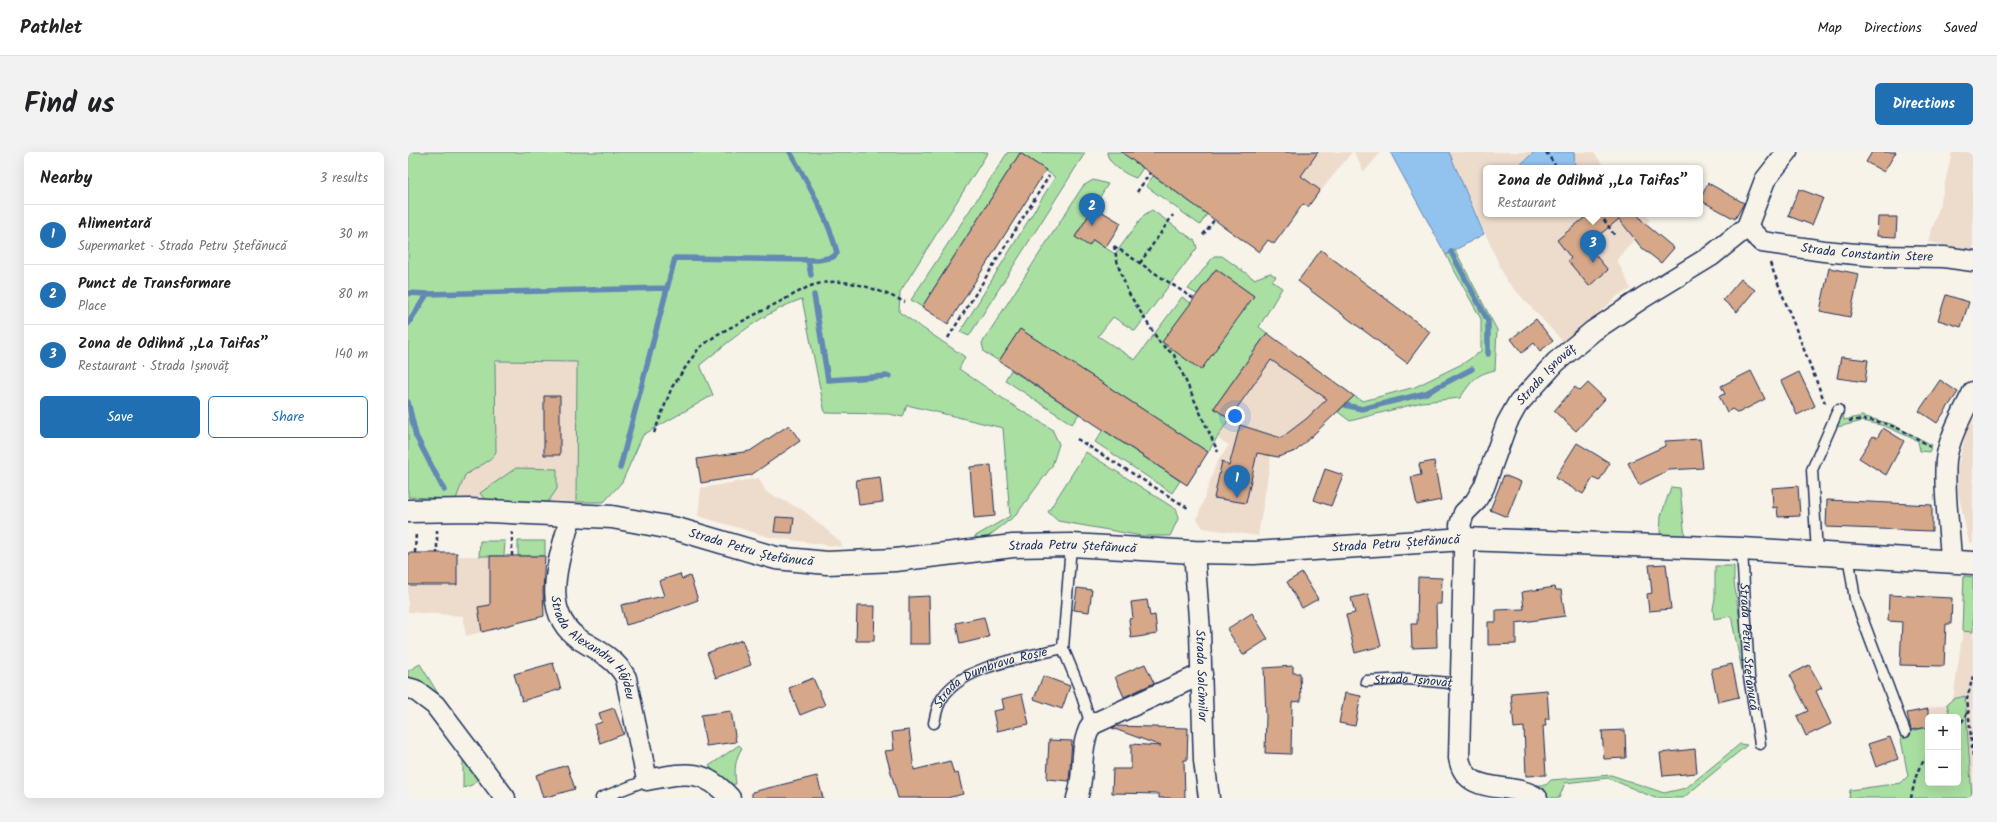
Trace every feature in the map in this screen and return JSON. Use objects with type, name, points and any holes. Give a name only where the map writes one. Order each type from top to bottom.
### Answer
[{"type":"main road","name":"Strada Petru Ștefănucă","points":[[412,519],[469,510],[612,517],[677,529],[776,558],[827,563],[895,560],[1013,546],[1071,545],[1194,552],[1254,553],[1464,539],[1742,549],[1973,563]]},
{"type":"street","name":"Strada Ișnovăț","points":[[1537,798],[1522,792],[1485,787],[1472,782],[1460,767],[1460,684],[1464,539],[1460,525],[1464,513],[1475,502],[1484,487],[1507,423],[1517,405],[1534,386],[1556,362],[1593,331],[1644,297],[1711,256],[1747,226],[1765,180],[1787,152]]},
{"type":"street","points":[[1747,226],[1762,242]]},
{"type":"street","name":"Strada Constantin Stere","points":[[1762,242],[1824,251],[1877,256],[1944,256],[1973,261]]},
{"type":"street","points":[[1951,562],[1946,488],[1946,459],[1956,428],[1973,392]]},
{"type":"street","name":"Strada Alexandru Hâjdeu","points":[[571,515],[557,576],[555,594],[556,610],[564,624],[578,638],[609,657],[622,669],[626,678],[647,780]]},
{"type":"street","name":"Strada Salcîmilor","points":[[1194,552],[1202,674],[1204,761],[1209,798]]},
{"type":"street","points":[[1077,798],[1082,784],[1082,756],[1085,737],[1091,725],[1202,674]]},
{"type":"street","points":[[408,688],[415,690],[435,704],[505,798]]},
{"type":"street","points":[[647,780],[672,775],[701,775],[719,785],[730,798]]},
{"type":"lane","points":[[1817,553],[1812,470],[1838,410]]},
{"type":"lane","name":"Strada Dumbrava Roșie","points":[[1071,545],[1063,648],[1082,693],[1091,725]]},
{"type":"lane","name":"Strada Petru Ștefănucă","points":[[1742,549],[1749,677],[1760,744]]},
{"type":"lane","points":[[1848,555],[1855,599],[1905,732]]},
{"type":"lane","name":"Strada Dumbrava Roșie","points":[[934,723],[937,709],[943,696],[964,677],[999,665],[1063,648]]},
{"type":"lane","name":"Strada Ișnovăț","points":[[1366,681],[1408,679],[1460,684]]},
{"type":"lane","points":[[601,798],[647,780]]},
{"type":"path","points":[[1546,152],[1555,165]]},
{"type":"path","points":[[1137,192],[1150,173]]},
{"type":"path","points":[[948,338],[1049,176]]},
{"type":"path","points":[[1140,263],[1173,215]]},
{"type":"path","points":[[1602,217],[1615,236]]},
{"type":"path","points":[[1203,235],[1215,220]]},
{"type":"path","points":[[1762,242],[1833,423],[1861,419],[1887,425],[1920,439],[1946,459]]},
{"type":"path","points":[[1194,299],[1114,246],[1118,265],[1128,292],[1160,343],[1174,355],[1218,452]]},
{"type":"path","points":[[654,433],[672,387],[699,348],[718,334],[759,312],[821,282],[848,282],[876,288],[905,302]]},
{"type":"path","points":[[1077,439],[1188,508]]},
{"type":"path","points":[[412,519],[415,553]]},
{"type":"path","points":[[436,527],[437,553]]},
{"type":"path","points":[[512,528],[512,556]]},
{"type":"path","points":[[1973,676],[1968,699],[1973,756]]},
{"type":"path","points":[[1961,724],[1969,712]]},
{"type":"path","points":[[1911,798],[1916,777],[1925,760]]},
{"type":"shaded area","points":[[1229,152],[1352,152],[1308,207]]},
{"type":"shaded area","points":[[1354,152],[1381,152],[1364,172]]},
{"type":"shaded area","points":[[1449,152],[1593,152],[1604,165],[1483,165],[1483,217],[1648,217],[1650,220],[1617,260],[1631,289],[1619,295],[1564,343],[1506,280]]},
{"type":"shaded area","points":[[1952,152],[1973,152],[1973,250],[1928,242],[1940,205]]},
{"type":"shaded area","points":[[577,305],[576,502],[456,499],[489,307]]},
{"type":"shaded area","points":[[1267,333],[1354,396],[1296,451],[1278,457],[1271,457],[1258,536],[1203,528],[1197,519],[1216,464],[1229,445],[1217,438],[1229,419],[1214,408]]},
{"type":"shaded area","points":[[1972,406],[1973,543],[1969,542],[1955,479]]},
{"type":"shaded area","points":[[759,478],[766,492],[803,510],[841,542],[842,547],[769,537],[698,516],[701,488]]},
{"type":"shaded area","points":[[408,553],[457,553],[457,556],[545,556],[544,616],[466,636],[463,616],[408,612]]},
{"type":"shaded area","points":[[1963,578],[1973,579],[1973,798],[1849,798],[1850,790],[1901,783],[1908,776],[1900,734],[1911,730],[1907,713],[1947,704],[1953,699],[1962,637]]},
{"type":"green space","points":[[408,152],[988,152],[900,292],[899,312],[965,357],[959,369],[1017,408],[1052,429],[1059,444],[1052,466],[1016,515],[985,539],[974,537],[1010,516],[1003,428],[907,405],[903,417],[889,414],[825,413],[802,299],[761,319],[736,336],[700,365],[713,395],[643,435],[622,482],[604,502],[576,502],[577,362],[495,361],[496,452],[490,460],[465,475],[456,499],[408,497]]},
{"type":"green space","points":[[1008,152],[1085,153],[969,336],[960,332],[1055,177],[1020,153],[922,307],[911,300]]},
{"type":"green space","points":[[1107,152],[1138,152],[1132,160],[1143,168],[1136,178],[1122,171],[1114,164],[1110,160]]},
{"type":"green space","points":[[1153,176],[1207,214],[1200,225],[1146,186]]},
{"type":"green space","points":[[1093,180],[1108,184],[1075,237],[1093,240],[1115,254],[1144,215],[1152,210],[1195,241],[1197,248],[1135,331],[1113,317],[1098,336],[1135,360],[1182,297],[1191,303],[1254,296],[1216,269],[1197,294],[1188,289],[1214,256],[1222,256],[1254,279],[1270,273],[1276,277],[1272,281],[1282,288],[1259,327],[1267,333],[1214,408],[1229,419],[1208,452],[1020,329],[999,361],[984,352],[982,343],[1083,186]]},
{"type":"green space","points":[[1455,250],[1497,330],[1495,370],[1482,374],[1474,380],[1460,398],[1422,402],[1350,421],[1338,412],[1354,396],[1363,401],[1415,387],[1464,363],[1481,351],[1481,319],[1446,255]]},
{"type":"green space","points":[[1011,370],[1079,414],[1072,424],[1005,380]]},
{"type":"green space","points":[[1843,411],[1844,420],[1862,416],[1891,424],[1932,445],[1929,452],[1920,451],[1918,441],[1885,426],[1863,421],[1837,427]]},
{"type":"green space","points":[[1103,430],[1180,481],[1172,493],[1095,442]]},
{"type":"green space","points":[[1086,452],[1177,510],[1178,519],[1170,536],[1142,536],[1058,521],[1048,512]]},
{"type":"green space","points":[[516,468],[557,469],[557,489],[548,502],[485,500],[480,493]]},
{"type":"green space","points":[[1671,487],[1680,488],[1685,538],[1660,536],[1661,516]]},
{"type":"green space","points":[[480,541],[505,541],[504,556],[479,556]]},
{"type":"green space","points":[[518,541],[545,541],[545,556],[518,556]]},
{"type":"green space","points":[[1715,566],[1734,566],[1734,582],[1742,634],[1743,675],[1731,616],[1714,619]]},
{"type":"green space","points":[[1964,576],[1973,577],[1973,632],[1962,631]]},
{"type":"green space","points":[[420,664],[456,723],[408,684],[408,671]]},
{"type":"green space","points":[[1965,696],[1972,798],[1849,798],[1850,790],[1901,783],[1908,776],[1900,734],[1925,728],[1925,786],[1961,786],[1961,714],[1949,714],[1947,704],[1953,699]]},
{"type":"green space","points":[[1740,744],[1747,745],[1683,798],[1655,798],[1608,778],[1565,783],[1559,798],[1548,798],[1528,785],[1546,785],[1551,780],[1611,775],[1664,793],[1686,788]]},
{"type":"green space","points":[[739,745],[742,748],[736,765],[736,784],[728,785],[709,766]]},
{"type":"green space","points":[[463,753],[479,778],[472,785],[463,788]]},
{"type":"water","points":[[1390,152],[1449,152],[1484,234],[1446,255]]},
{"type":"water","points":[[1534,152],[1574,152],[1575,165],[1520,165]]},
{"type":"building","points":[[1121,152],[1318,152],[1301,176],[1320,190],[1308,207],[1303,204],[1274,244],[1268,240],[1259,252]]},
{"type":"building","points":[[1872,152],[1896,152],[1884,172],[1866,162]]},
{"type":"building","points":[[1020,153],[1046,170],[948,324],[922,307]]},
{"type":"building","points":[[1708,183],[1744,203],[1735,219],[1703,202],[1703,194]]},
{"type":"building","points":[[1799,189],[1823,198],[1812,225],[1788,216]]},
{"type":"building","points":[[1094,207],[1121,223],[1105,248],[1093,240],[1089,246],[1075,237]]},
{"type":"building","points":[[1585,217],[1639,217],[1644,223],[1674,248],[1661,263],[1641,247],[1619,219],[1587,245],[1608,270],[1589,286],[1568,261],[1571,258],[1557,240]]},
{"type":"building","points":[[1878,217],[1897,217],[1896,237],[1877,236]]},
{"type":"building","points":[[1321,250],[1430,332],[1407,363],[1298,281]]},
{"type":"building","points":[[1829,268],[1859,274],[1850,317],[1820,311]]},
{"type":"building","points":[[1216,269],[1254,296],[1201,370],[1162,342]]},
{"type":"building","points":[[1741,279],[1755,290],[1737,312],[1723,300]]},
{"type":"building","points":[[1946,295],[1969,302],[1961,327],[1938,320]]},
{"type":"building","points":[[1536,319],[1553,341],[1540,351],[1534,343],[1522,353],[1511,339]]},
{"type":"building","points":[[1020,329],[1208,452],[1187,485],[999,361]]},
{"type":"building","points":[[1267,333],[1354,396],[1296,451],[1278,457],[1257,453],[1246,503],[1214,498],[1222,461],[1229,466],[1240,425],[1281,438],[1306,419],[1327,399],[1271,360],[1229,419],[1214,408]]},
{"type":"building","points":[[1841,357],[1868,360],[1865,382],[1837,378]]},
{"type":"building","points":[[1751,371],[1765,399],[1738,413],[1732,409],[1727,412],[1719,396],[1725,394],[1721,386]]},
{"type":"building","points":[[1799,372],[1815,406],[1797,415],[1781,381]]},
{"type":"building","points":[[1940,380],[1958,392],[1937,423],[1919,411]]},
{"type":"building","points":[[1588,383],[1605,399],[1576,431],[1554,411],[1575,387],[1580,391]]},
{"type":"building","points":[[544,396],[560,396],[560,455],[544,455]]},
{"type":"building","points":[[789,425],[800,441],[751,475],[701,483],[697,459],[750,451]]},
{"type":"building","points":[[1883,428],[1904,441],[1886,475],[1859,458],[1873,436],[1877,438]]},
{"type":"building","points":[[1700,439],[1703,468],[1669,470],[1639,485],[1628,463],[1665,446],[1665,441]]},
{"type":"building","points":[[1577,443],[1610,463],[1599,481],[1593,478],[1583,494],[1555,478]]},
{"type":"building","points":[[1434,461],[1441,500],[1417,505],[1411,477],[1421,475],[1419,464]]},
{"type":"building","points":[[991,465],[995,516],[974,518],[970,467]]},
{"type":"building","points":[[1325,469],[1343,475],[1331,506],[1314,500]]},
{"type":"building","points":[[1504,475],[1521,482],[1507,517],[1490,510]]},
{"type":"building","points":[[880,477],[883,502],[859,505],[856,480]]},
{"type":"building","points":[[1798,486],[1800,516],[1778,517],[1777,507],[1773,508],[1772,488]]},
{"type":"building","points":[[1827,500],[1932,505],[1932,531],[1826,527]]},
{"type":"building","points":[[776,517],[794,518],[792,533],[774,532]]},
{"type":"building","points":[[408,553],[457,553],[457,585],[408,585]]},
{"type":"building","points":[[490,556],[545,556],[543,591],[544,616],[482,632],[478,607],[490,605]]},
{"type":"building","points":[[1666,564],[1671,609],[1649,611],[1647,594],[1652,593],[1649,565]]},
{"type":"building","points":[[1302,573],[1318,599],[1302,608],[1287,582]]},
{"type":"building","points":[[680,574],[682,579],[690,576],[698,600],[652,618],[626,625],[621,605],[664,596],[659,581]]},
{"type":"building","points":[[1418,577],[1442,578],[1441,604],[1436,604],[1437,647],[1412,648],[1411,624],[1417,624]]},
{"type":"building","points":[[1555,587],[1556,590],[1561,590],[1565,616],[1516,623],[1516,644],[1488,645],[1488,622],[1496,622],[1496,610],[1524,609],[1522,592]]},
{"type":"building","points":[[1077,588],[1092,590],[1089,612],[1074,610]]},
{"type":"building","points":[[1368,594],[1381,646],[1355,653],[1346,615],[1355,613],[1351,598]]},
{"type":"building","points":[[1889,595],[1952,598],[1951,624],[1946,624],[1944,666],[1900,665],[1902,622],[1888,621]]},
{"type":"building","points":[[929,596],[930,644],[909,644],[909,597]]},
{"type":"building","points":[[1147,600],[1150,616],[1155,615],[1157,634],[1131,638],[1129,619],[1133,618],[1131,602]]},
{"type":"building","points":[[857,606],[875,606],[874,641],[856,641]]},
{"type":"building","points":[[1252,613],[1268,639],[1243,655],[1227,629]]},
{"type":"building","points":[[984,617],[989,637],[960,644],[956,623]]},
{"type":"building","points":[[742,640],[751,665],[716,678],[707,653]]},
{"type":"building","points":[[553,663],[561,689],[522,701],[514,674]]},
{"type":"building","points":[[1145,664],[1154,683],[1124,697],[1115,677]]},
{"type":"building","points":[[1732,664],[1739,697],[1718,702],[1711,669]]},
{"type":"building","points":[[1809,665],[1822,688],[1816,691],[1831,724],[1806,736],[1797,716],[1808,711],[1790,675]]},
{"type":"building","points":[[1293,666],[1293,673],[1300,673],[1301,701],[1292,702],[1291,754],[1265,753],[1266,716],[1264,668]]},
{"type":"building","points":[[1043,676],[1070,686],[1062,709],[1034,699]]},
{"type":"building","points":[[813,678],[825,705],[800,715],[789,688]]},
{"type":"building","points":[[1547,690],[1549,719],[1545,719],[1546,726],[1543,726],[1546,775],[1526,776],[1524,727],[1514,728],[1511,693]]},
{"type":"building","points":[[1345,693],[1361,696],[1355,726],[1339,723]]},
{"type":"building","points":[[1022,694],[1029,724],[997,731],[993,711],[1004,709],[1002,699]]},
{"type":"building","points":[[614,708],[624,734],[600,743],[594,725],[602,722],[599,713]]},
{"type":"building","points":[[1928,709],[1928,714],[1925,714],[1925,728],[1911,730],[1907,713]]},
{"type":"building","points":[[731,711],[736,742],[706,746],[701,715]]},
{"type":"building","points":[[1117,726],[1188,728],[1187,760],[1184,760],[1185,798],[1159,798],[1159,794],[1112,793],[1113,769],[1131,769],[1131,744],[1161,746],[1112,728]]},
{"type":"building","points":[[909,730],[914,770],[950,761],[954,774],[958,773],[963,794],[947,798],[898,798],[885,751],[894,750],[892,732]]},
{"type":"building","points":[[1625,730],[1626,758],[1604,759],[1602,731]]},
{"type":"building","points":[[1890,737],[1898,759],[1876,767],[1868,744]]},
{"type":"building","points":[[1049,740],[1072,741],[1069,781],[1047,779]]},
{"type":"building","points":[[1695,749],[1697,773],[1663,776],[1660,753]]},
{"type":"building","points":[[567,765],[575,789],[543,798],[536,775]]},
{"type":"building","points":[[817,776],[823,798],[752,798],[752,792]]},
{"type":"waterway","points":[[620,468],[675,258],[818,260],[833,257],[837,253],[823,214],[790,152]]},
{"type":"waterway","points":[[1451,252],[1488,321],[1488,354]]},
{"type":"waterway","points":[[808,260],[811,275]]},
{"type":"waterway","points":[[408,324],[427,294],[667,288]]},
{"type":"waterway","points":[[408,293],[427,294]]},
{"type":"waterway","points":[[814,295],[828,380],[889,376]]},
{"type":"waterway","points":[[1345,405],[1362,409],[1426,393],[1472,369]]},
{"type":"waterway","points":[[408,402],[416,436],[444,490]]},
{"type":"place","name":"Punct de Transformare","points":[[1092,226]]},
{"type":"place","name":"Zona de Odihnă „La Taifas”","points":[[1593,263]]},
{"type":"place","name":"Alimentară","points":[[1237,498]]}]
